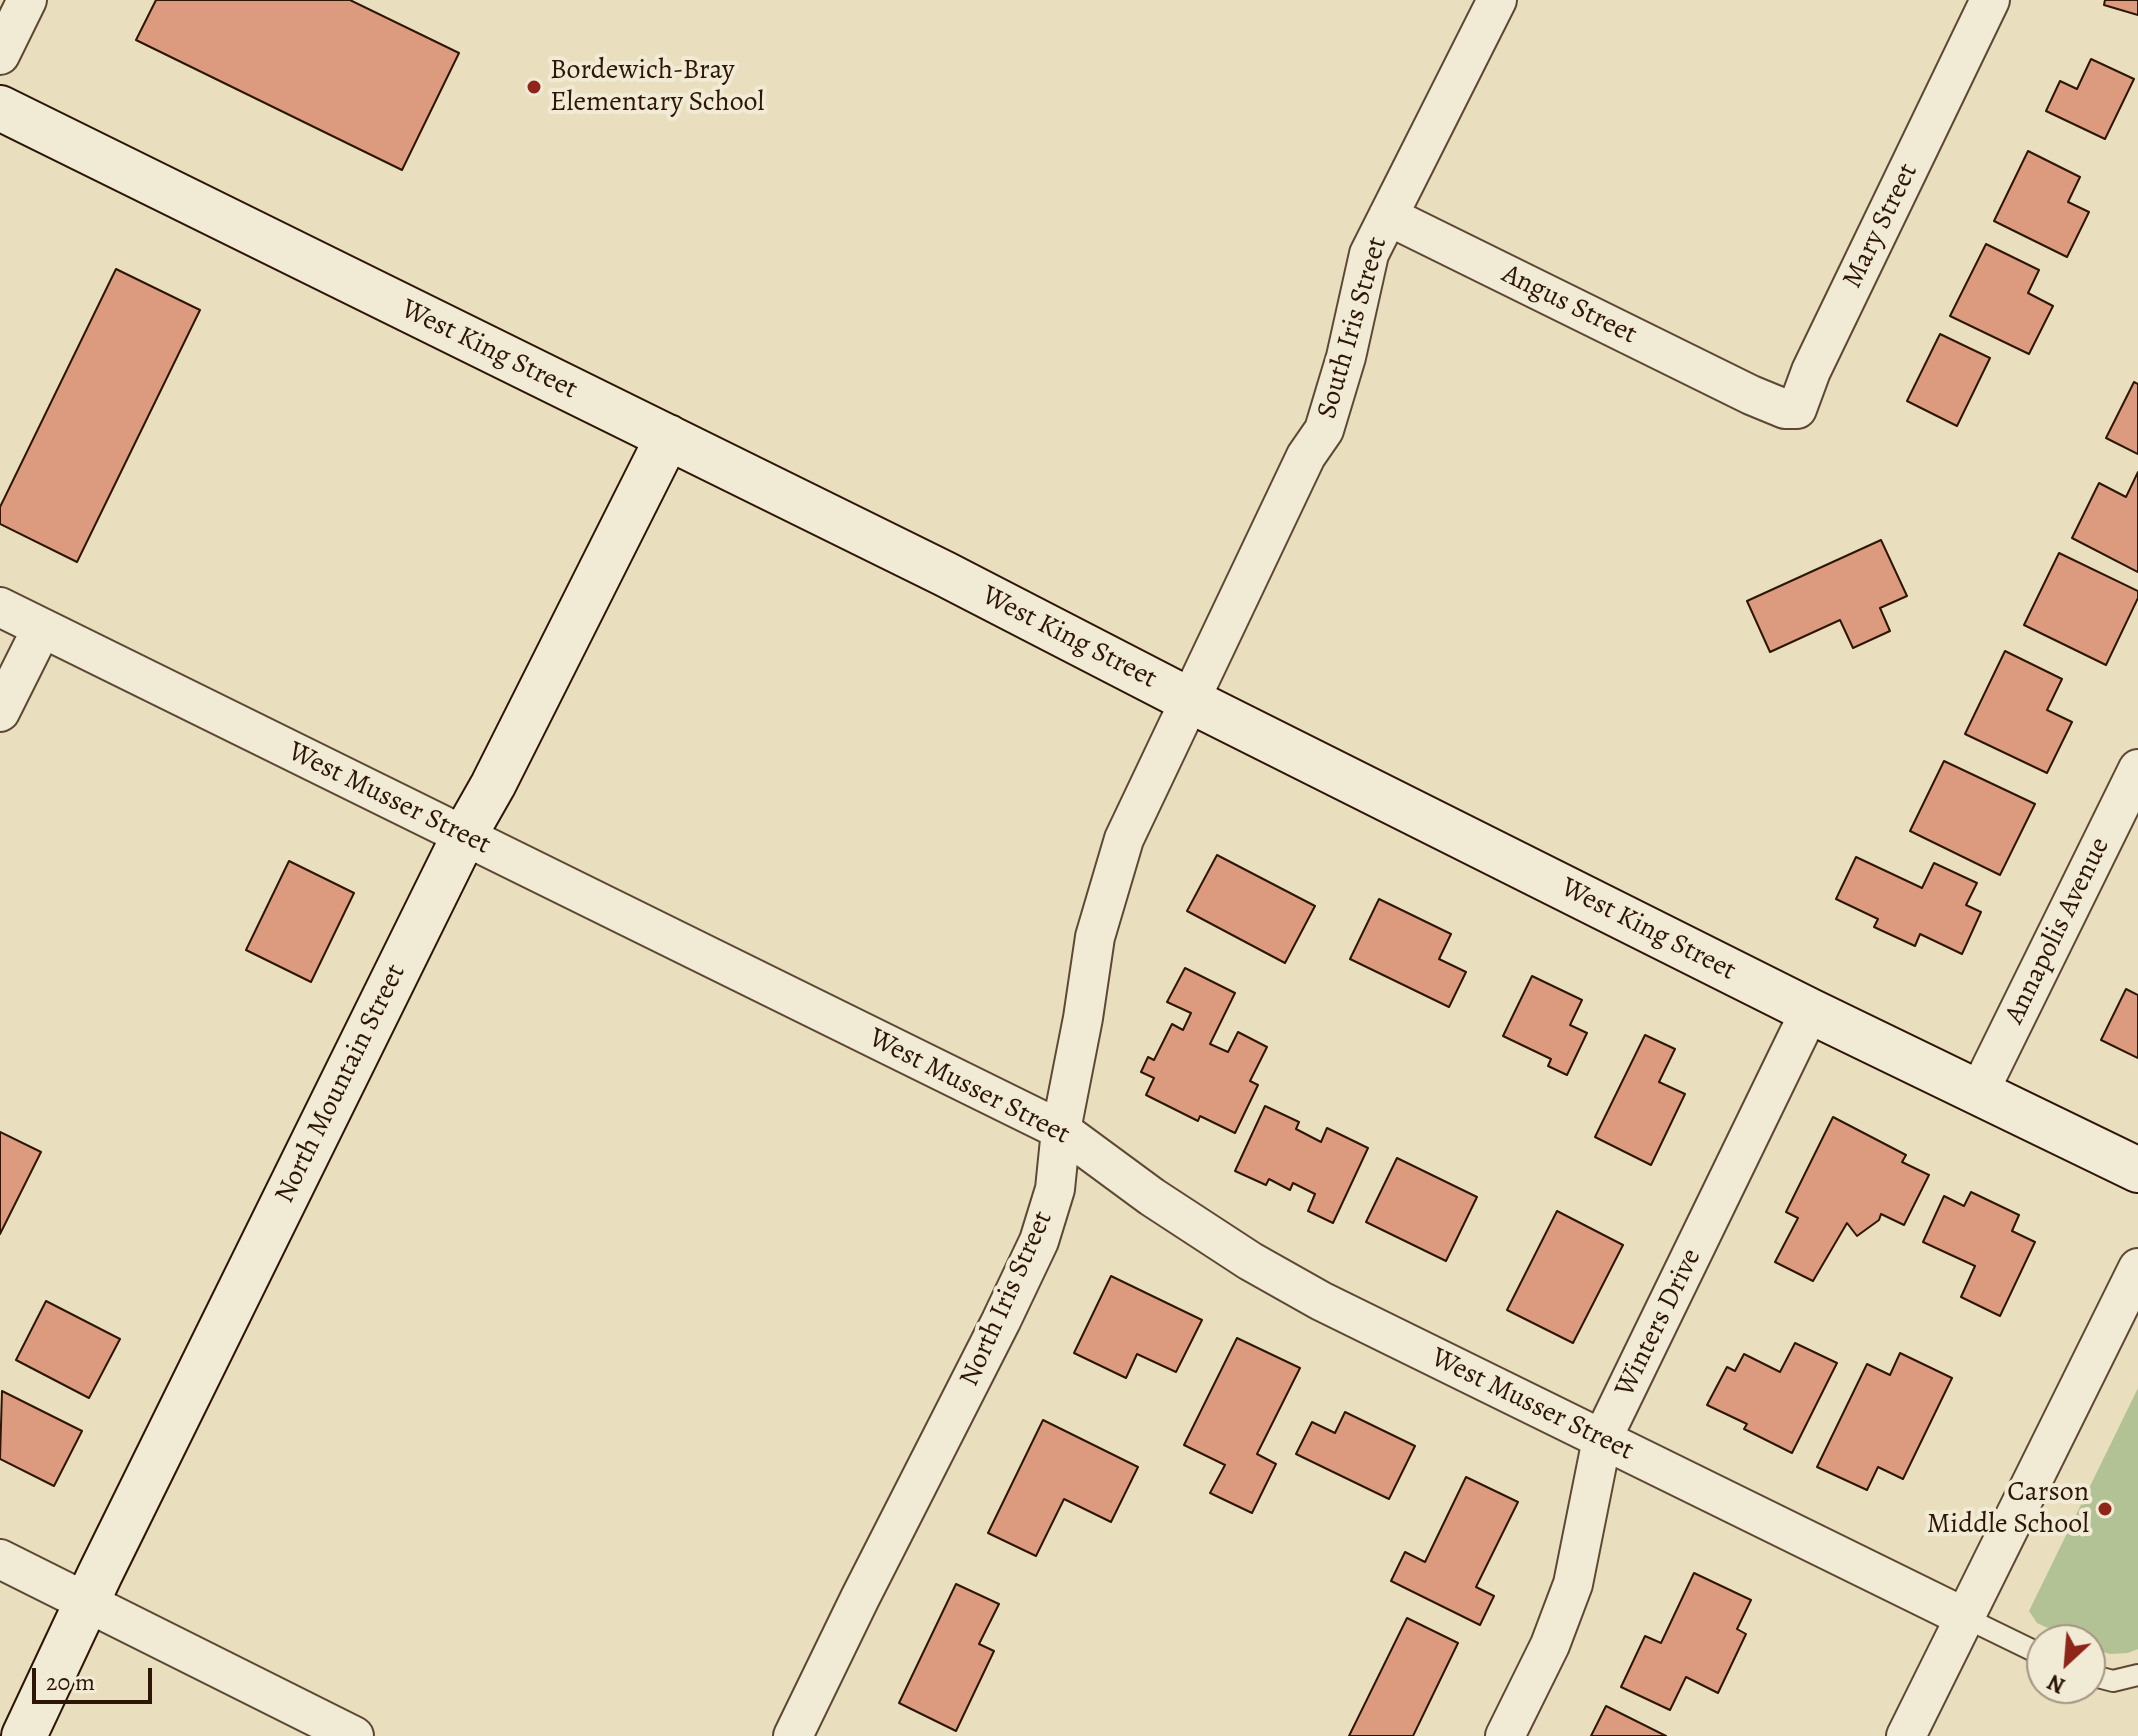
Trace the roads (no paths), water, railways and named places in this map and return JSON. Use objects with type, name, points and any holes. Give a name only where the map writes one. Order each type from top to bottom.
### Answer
[{"type":"street","points":[[0,55],[27,0]]},
{"type":"street","name":"South Iris Street","points":[[1189,700],[1306,456],[1324,430],[1346,357],[1369,254],[1497,0]]},
{"type":"street","name":"Mary Street","points":[[1751,395],[1785,409],[1797,409],[1811,371],[1990,0]]},
{"type":"street","name":"West King Street","points":[[0,108],[945,574],[1189,700],[1810,1011],[2138,1170]]},
{"type":"street","name":"Angus Street","points":[[1388,216],[1751,395]]},
{"type":"street","name":"North Mountain Street","points":[[24,1736],[87,1601],[464,836],[493,785],[668,437]]},
{"type":"street","name":"West Musser Street","points":[[0,607],[1061,1130],[1152,1197],[1297,1288],[1964,1617]]},
{"type":"street","points":[[0,712],[42,628]]},
{"type":"street","name":"North Iris Street","points":[[793,1736],[1039,1241],[1055,1189],[1061,1130],[1099,923],[1124,839],[1189,700]]},
{"type":"street","name":"Annapolis Avenue","points":[[1978,1094],[2138,769]]},
{"type":"street","name":"Winters Drive","points":[[1505,1736],[1550,1645],[1573,1584],[1602,1439],[1810,1011]]},
{"type":"street","points":[[1906,1736],[2138,1268]]},
{"type":"street","points":[[0,1559],[354,1736]]},
{"type":"lane","points":[[1964,1617],[2026,1647]]},
{"type":"lane","points":[[2106,1679],[2113,1681],[2138,1675]]},
{"type":"place","name":"Bordewich-Bray Elementary School","points":[[534,87]]},
{"type":"place","name":"Carson Middle School","points":[[2105,1509]]}]
